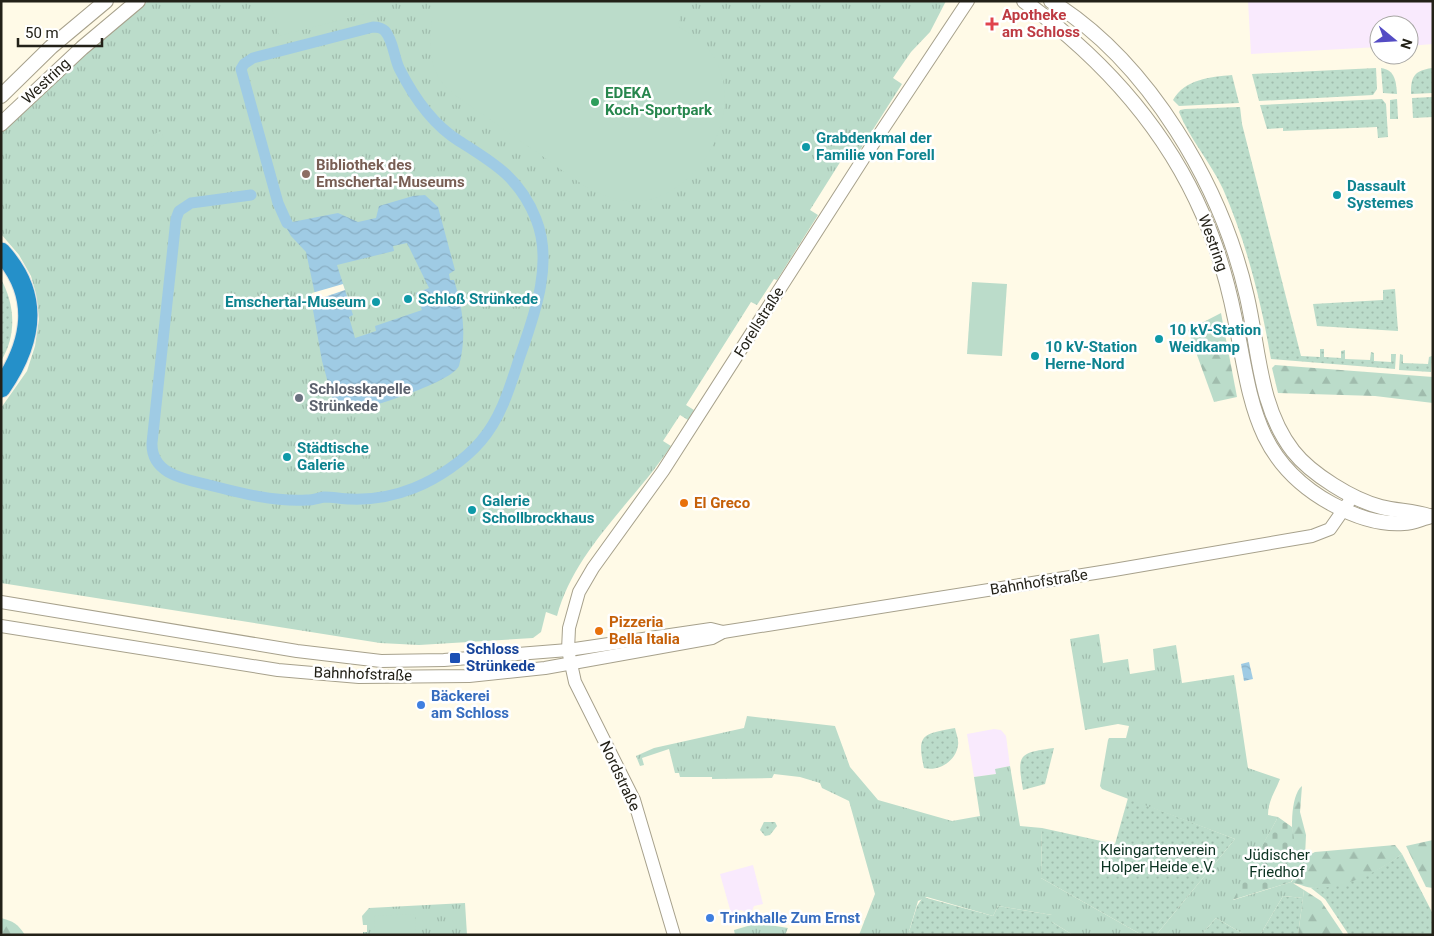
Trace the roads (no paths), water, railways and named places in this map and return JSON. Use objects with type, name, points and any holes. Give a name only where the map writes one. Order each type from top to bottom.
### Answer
[{"type":"highway","points":[[1,252],[15,269],[20,281],[27,302],[28,321],[23,349],[1,388]]},
{"type":"highway","points":[[1,266],[15,289],[21,319],[15,350],[1,375]]},
{"type":"main road","name":"Westring","points":[[1,96],[51,47],[106,1]]},
{"type":"main road","name":"Westring","points":[[1,124],[82,48],[138,1]]},
{"type":"main road","name":"Westring","points":[[1024,1],[1063,30],[1099,63],[1140,107],[1176,162],[1203,214],[1221,263],[1235,320],[1247,387],[1259,427],[1269,446],[1293,476],[1323,499],[1344,511]]},
{"type":"main road","name":"Westring","points":[[1051,1],[1078,21],[1116,55],[1164,114],[1189,152],[1217,207],[1237,258],[1250,310],[1266,398],[1275,422],[1294,452],[1320,475],[1354,496],[1380,507],[1431,516]]},
{"type":"main road","points":[[1344,511],[1367,519],[1392,523],[1417,522],[1431,516]]},
{"type":"street","name":"Forellstraße","points":[[568,650],[569,628],[573,610],[579,592],[593,568],[664,471],[865,156],[968,1]]},
{"type":"street","name":"Bahnhofstraße","points":[[1,626],[250,666],[340,676],[469,676],[570,665],[712,638],[723,632],[1114,570],[1312,536],[1330,529],[1354,496]]},
{"type":"street","name":"Bahnhofstraße","points":[[1,602],[297,651],[375,660],[444,660],[568,650],[711,629],[723,632]]},
{"type":"street","name":"Nordstraße","points":[[568,650],[570,665],[585,705],[634,800],[674,935]]},
{"type":"water","points":[[425,195],[438,207],[455,270],[449,274],[450,280],[454,280],[462,312],[463,344],[459,366],[452,373],[424,388],[386,402],[342,413],[335,408],[322,361],[313,310],[316,299],[306,252],[291,236],[286,227],[287,223],[338,213],[358,222],[376,218],[379,206],[413,196]],"holes":[[[407,243],[429,288],[416,293],[422,310],[375,326],[376,331],[355,338],[349,317],[353,315],[337,265],[394,251],[393,246]]]},
{"type":"water","points":[[1249,662],[1253,679],[1244,681],[1241,664]]},
{"type":"waterway","points":[[251,195],[191,203],[179,211],[176,219],[152,443],[153,453],[157,462],[171,473],[189,480],[233,491],[282,500],[309,500],[324,497],[347,499],[383,497],[414,488],[441,474],[459,462],[488,432],[508,391],[531,325],[540,290],[543,254],[541,236],[530,205],[514,182],[505,173],[449,134],[424,109],[397,64],[388,35],[383,29],[373,27],[253,58],[244,64],[241,69],[278,203],[287,223]]},
{"type":"place","name":"Apotheke am Schloss","points":[[992,24]]},
{"type":"place","name":"EDEKA Koch-Sportpark","points":[[595,102]]},
{"type":"place","name":"Grabdenkmal der Familie von Forell","points":[[806,147]]},
{"type":"place","name":"Bibliothek des Emschertal-Museums","points":[[306,174]]},
{"type":"place","name":"Dassault Systemes","points":[[1337,195]]},
{"type":"place","name":"Schloß Strünkede","points":[[408,299]]},
{"type":"place","name":"Emschertal-Museum","points":[[376,302]]},
{"type":"place","name":"10 kV-Station Weidkamp","points":[[1159,339]]},
{"type":"place","name":"10 kV-Station Herne-Nord","points":[[1035,356]]},
{"type":"place","name":"Schlosskapelle Strünkede","points":[[299,398]]},
{"type":"place","name":"Städtische Galerie","points":[[287,457]]},
{"type":"place","name":"El Greco","points":[[684,503]]},
{"type":"place","name":"Galerie Schollbrockhaus","points":[[472,510]]},
{"type":"place","name":"Pizzeria Bella Italia","points":[[599,631]]},
{"type":"place","name":"Schloss Strünkede","points":[[455,658]]},
{"type":"place","name":"Bäckerei am Schloss","points":[[421,705]]},
{"type":"place","name":"Trinkhalle Zum Ernst","points":[[710,918]]},
{"type":"park label","name":"Kleingartenverein Holper Heide e.V.","points":[[1158,858]]},
{"type":"park label","name":"Jüdischer Friedhof","points":[[1277,864]]}]
